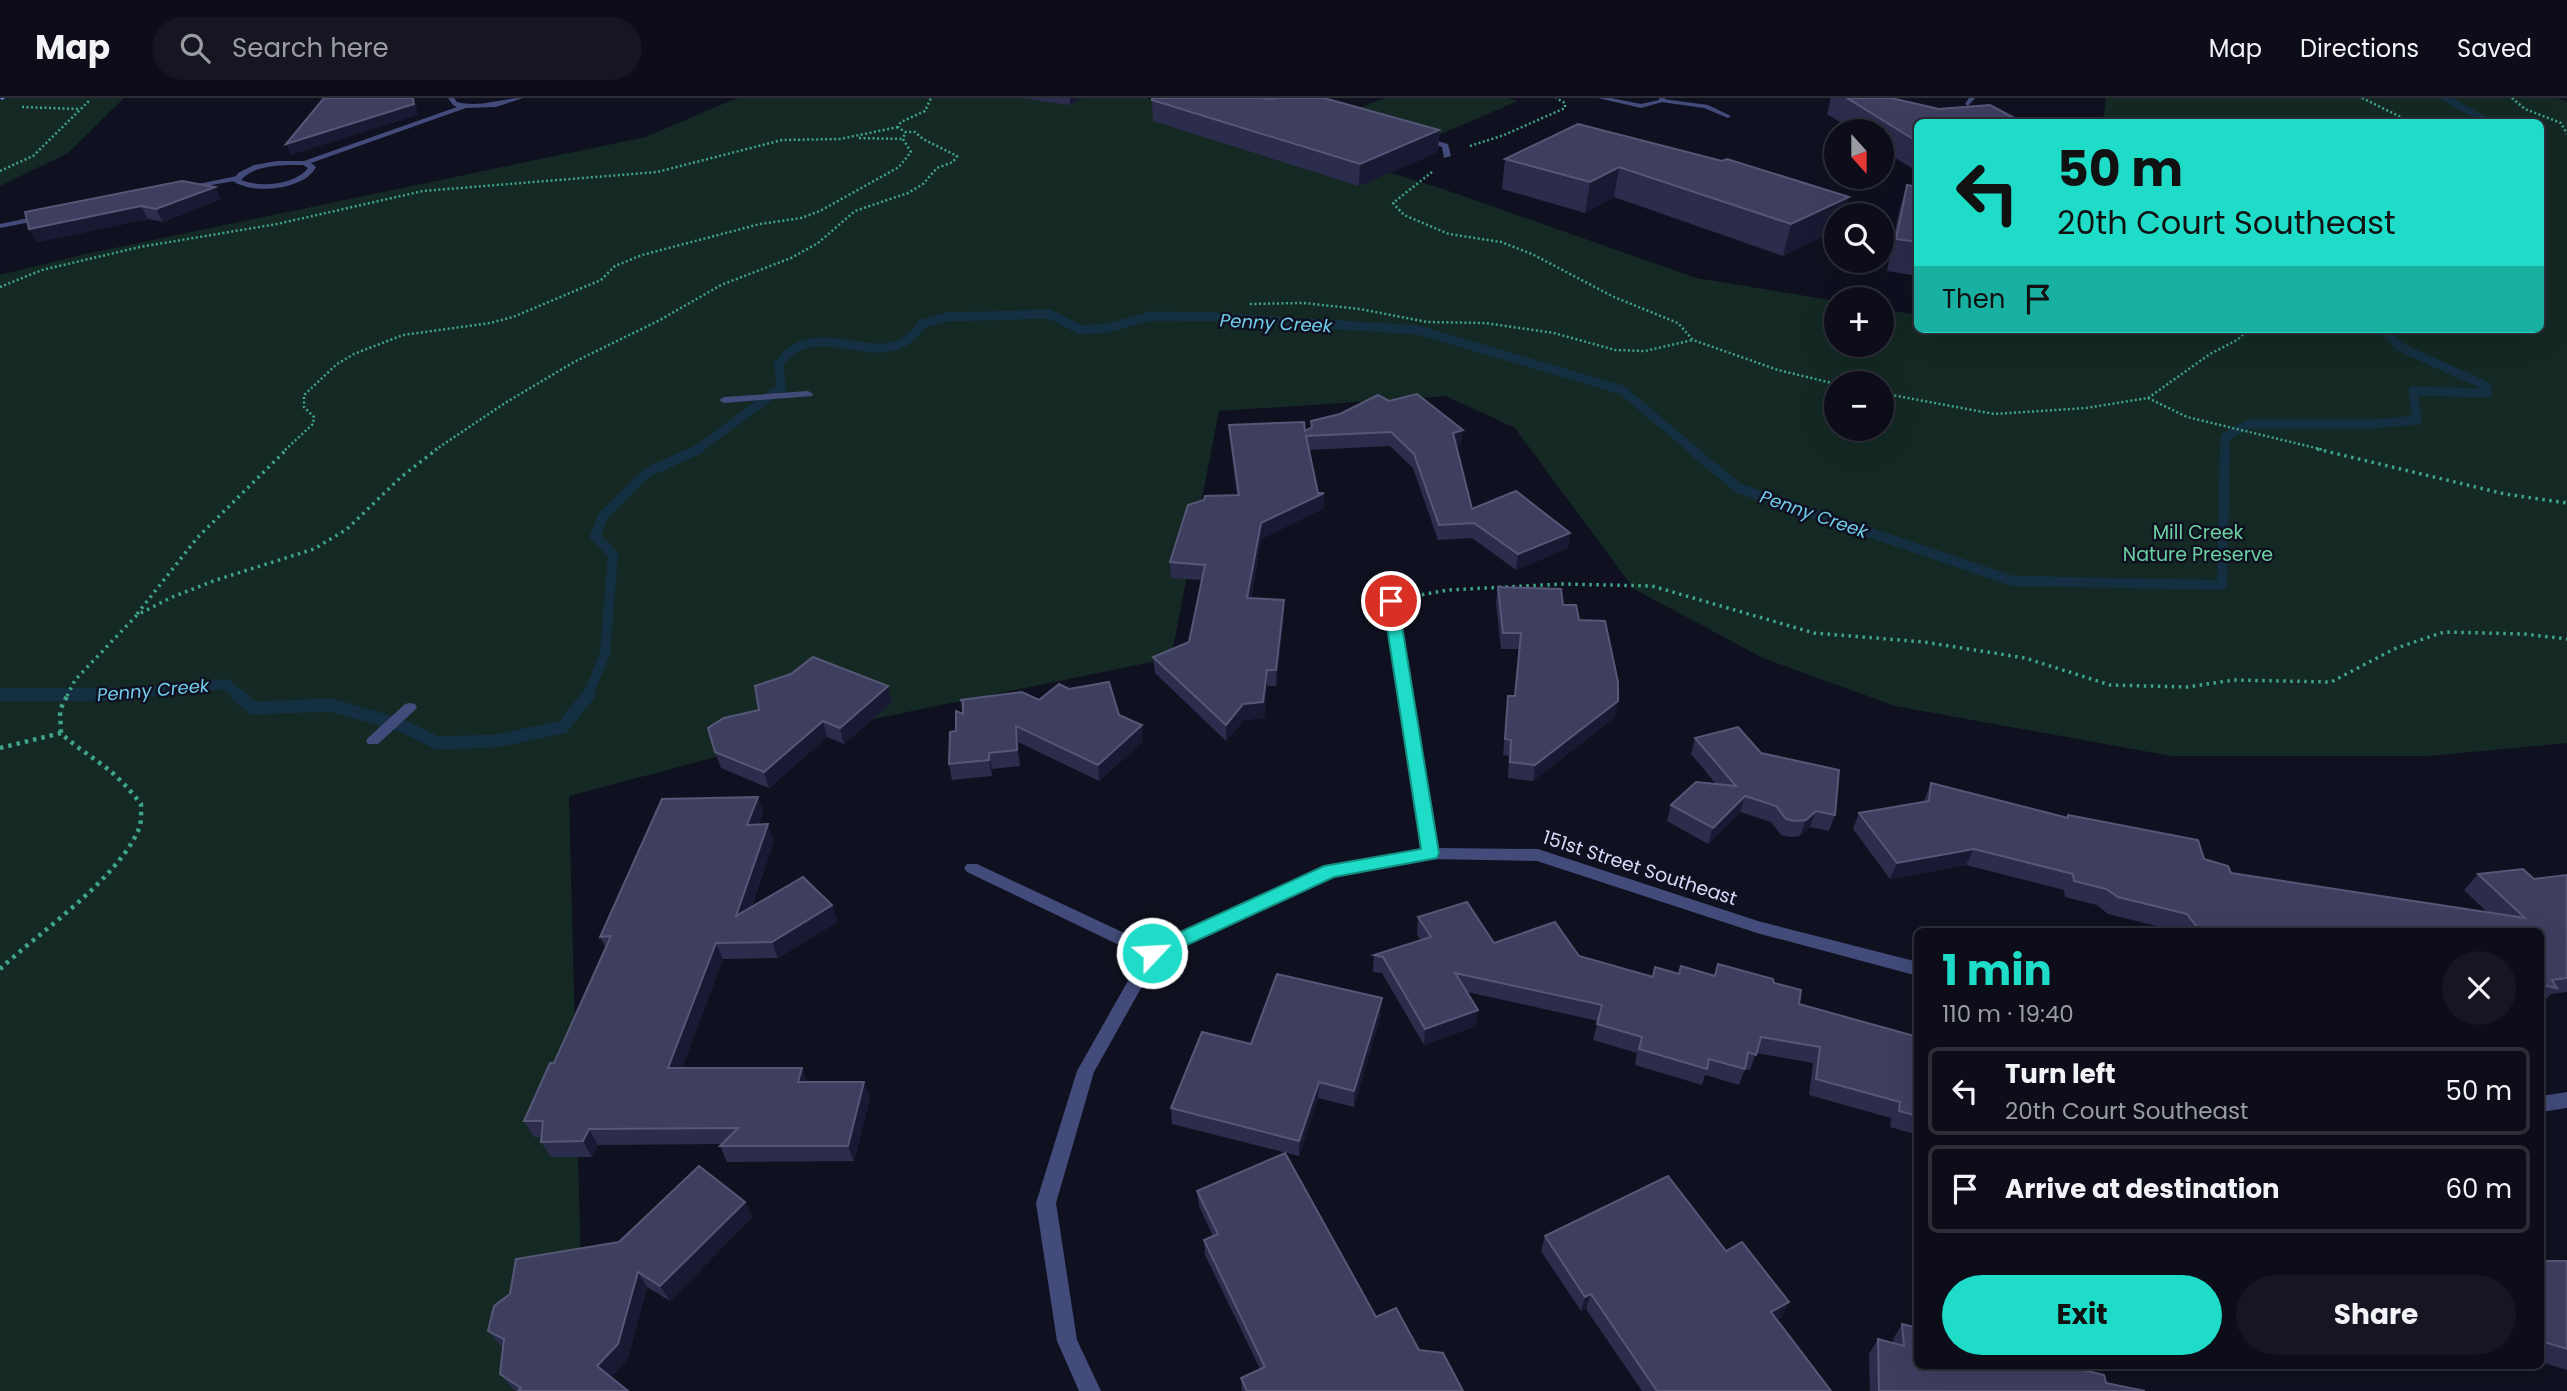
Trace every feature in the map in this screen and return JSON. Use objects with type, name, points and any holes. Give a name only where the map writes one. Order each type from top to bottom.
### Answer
[{"type":"street","points":[[451,98],[452,102],[465,106]]},
{"type":"street","points":[[171,191],[237,177],[272,163],[305,163],[465,106],[497,105],[520,98]]},
{"type":"street","points":[[1601,98],[1641,107],[1663,100],[1699,105],[1728,116],[1710,116],[1663,100]]},
{"type":"street","points":[[1412,135],[1437,141],[1445,146],[1447,156]]},
{"type":"street","points":[[237,177],[240,184],[248,186],[287,182],[309,173],[312,167],[305,163]]},
{"type":"street","points":[[0,226],[53,215]]},
{"type":"street","points":[[724,400],[808,394]]},
{"type":"street","points":[[1391,601],[1431,853]]},
{"type":"street","points":[[373,740],[410,707]]},
{"type":"street","name":"151st Street Southeast","points":[[1152,953],[1330,871],[1431,853],[1538,855],[1757,927],[1914,968]]},
{"type":"street","points":[[972,868],[1152,953],[1086,1071],[1046,1203],[1068,1341],[1090,1391]]},
{"type":"street","points":[[2544,1104],[2567,1100]]},
{"type":"path","points":[[851,137],[898,127],[901,122],[925,111],[931,98]]},
{"type":"path","points":[[1556,98],[1565,103],[1565,108],[1447,156],[1394,203],[1404,215],[1449,234],[1501,242],[1532,254],[1614,297],[1678,323],[1693,341]]},
{"type":"path","points":[[2362,98],[2405,119]]},
{"type":"path","points":[[2512,98],[2525,109],[2561,123],[2567,134]]},
{"type":"path","points":[[0,171],[33,156],[90,100]]},
{"type":"path","points":[[12,108],[80,108]]},
{"type":"path","points":[[137,615],[170,598],[216,580],[314,549],[347,529],[401,477],[450,438],[505,403],[574,362],[660,320],[721,285],[779,263],[818,243],[855,211],[908,193],[923,184],[937,168],[953,162],[957,156],[923,139],[915,132],[905,132],[898,127]]},
{"type":"path","points":[[903,139],[905,132]]},
{"type":"path","points":[[0,287],[42,270],[140,247],[277,224],[423,191],[657,172],[800,136],[811,140],[851,137],[903,139]]},
{"type":"path","points":[[0,969],[94,885],[127,850],[140,827],[141,804],[123,782],[102,764],[75,748],[61,733],[60,710],[75,680],[137,615],[171,567],[217,514],[313,424],[314,417],[304,407],[304,395],[337,365],[354,354],[403,335],[490,323],[513,317],[601,280],[614,266],[642,255],[760,224],[802,218],[820,211],[899,167],[912,152],[903,139]]},
{"type":"path","points":[[1250,304],[1303,303],[1360,309],[1427,322],[1485,323],[1554,333],[1615,350],[1645,351],[1693,341],[1778,370],[1824,381]]},
{"type":"path","points":[[1894,395],[1994,414],[2086,408],[2148,398],[2245,333]]},
{"type":"path","points":[[2148,398],[2187,417],[2505,494],[2567,503]]},
{"type":"path","points":[[1391,601],[1448,590],[1563,584],[1652,586],[1814,633],[1924,642],[2025,658],[2110,685],[2187,687],[2234,680],[2331,682],[2394,649],[2444,632],[2524,634],[2567,639]]},
{"type":"path","points":[[0,748],[61,733]]},
{"type":"green space","points":[[0,98],[124,98],[68,153],[0,186]]},
{"type":"green space","name":"Mill Creek Nature Preserve","points":[[737,98],[1147,98],[1443,189],[1696,278],[1824,299],[1824,357],[1894,357],[1894,311],[1914,314],[1914,333],[2544,333],[2544,119],[2103,119],[2106,98],[2557,98],[2567,102],[2567,743],[2428,756],[2171,756],[1895,706],[1763,658],[1634,589],[1515,428],[1446,396],[1219,411],[1171,658],[810,732],[569,796],[584,1391],[0,1391],[0,275],[86,254],[646,137]]},
{"type":"green space","points":[[1385,98],[1507,98],[1518,101],[1434,137],[1348,112]]},
{"type":"building","points":[[324,98],[413,98],[414,104],[286,144]]},
{"type":"building","points":[[1152,98],[1324,98],[1439,130],[1360,164]]},
{"type":"building","points":[[1847,98],[1891,98],[1939,109],[1990,105],[2016,119],[1914,119],[1914,140],[1894,127],[1894,119],[1881,119]]},
{"type":"building","points":[[1578,124],[1722,161],[1727,159],[1849,197],[1836,203],[1824,203],[1824,209],[1791,224],[1619,167],[1590,182],[1505,159]]},
{"type":"building","points":[[182,181],[215,187],[156,209],[141,206],[29,229],[25,212]]},
{"type":"building","points":[[1907,185],[1914,186],[1914,241],[1896,239]]},
{"type":"building","points":[[1417,394],[1463,430],[1453,433],[1472,509],[1516,491],[1570,533],[1518,554],[1474,523],[1439,525],[1414,454],[1391,432],[1306,436],[1318,493],[1324,493],[1261,523],[1247,598],[1284,600],[1276,670],[1267,670],[1263,702],[1243,704],[1226,725],[1153,657],[1189,642],[1205,565],[1170,562],[1188,505],[1204,500],[1205,496],[1239,495],[1229,425],[1304,422],[1305,431],[1312,427],[1311,421],[1340,414],[1378,395],[1389,401]]},
{"type":"building","points":[[1498,587],[1561,589],[1563,605],[1576,605],[1579,620],[1605,621],[1618,682],[1618,701],[1535,765],[1510,762],[1511,740],[1505,739],[1508,696],[1515,696],[1521,633],[1503,633]]},
{"type":"building","points":[[813,657],[888,686],[840,728],[823,721],[764,772],[715,752],[708,728],[724,718],[759,710],[755,686],[791,674]]},
{"type":"building","points":[[1109,682],[1119,715],[1142,725],[1098,765],[1016,726],[1017,750],[989,753],[989,760],[949,764],[950,732],[956,731],[956,711],[963,714],[963,701],[960,700],[1022,692],[1039,700],[1059,684],[1069,689]]},
{"type":"building","points":[[1738,727],[1761,753],[1839,770],[1835,815],[1816,811],[1806,820],[1795,821],[1786,819],[1776,806],[1745,796],[1713,828],[1671,805],[1696,782],[1736,786],[1695,738]]},
{"type":"building","points":[[1931,783],[2068,818],[2068,815],[2198,840],[2204,859],[2228,866],[2231,873],[2525,918],[2478,874],[2523,869],[2534,879],[2567,875],[2567,978],[2552,980],[2557,988],[2544,986],[2544,928],[2198,928],[2187,914],[2118,897],[2106,889],[2074,881],[2073,874],[1974,849],[1897,863],[1859,813],[1929,801]]},
{"type":"building","points":[[758,797],[747,825],[768,824],[736,916],[803,877],[832,905],[772,942],[716,943],[668,1068],[802,1068],[798,1082],[864,1082],[848,1146],[720,1146],[738,1128],[589,1129],[583,1141],[541,1142],[543,1121],[524,1121],[550,1063],[554,1063],[611,936],[600,937],[662,799]]},
{"type":"building","points":[[1467,902],[1494,943],[1555,922],[1579,956],[1653,977],[1655,967],[1679,974],[1681,966],[1715,976],[1718,964],[1773,979],[1774,983],[1801,990],[1799,1004],[1914,1036],[1914,1115],[1899,1111],[1900,1102],[1816,1079],[1820,1047],[1761,1037],[1756,1055],[1748,1052],[1745,1069],[1709,1059],[1707,1069],[1639,1049],[1642,1037],[1597,1024],[1602,1005],[1455,973],[1478,1010],[1425,1029],[1383,957],[1374,955],[1431,937],[1418,917]]},
{"type":"building","points":[[1277,974],[1382,998],[1354,1091],[1319,1082],[1299,1141],[1171,1108],[1202,1032],[1251,1044]]},
{"type":"building","points":[[1285,1153],[1376,1317],[1396,1308],[1419,1350],[1443,1353],[1463,1391],[1247,1391],[1241,1378],[1265,1367],[1204,1240],[1218,1234],[1197,1191]]},
{"type":"building","points":[[699,1166],[745,1202],[660,1286],[638,1272],[618,1344],[597,1366],[628,1391],[518,1391],[521,1388],[500,1374],[504,1339],[488,1331],[494,1306],[510,1294],[516,1259],[619,1242]]},
{"type":"building","points":[[1668,1176],[1726,1251],[1742,1242],[1789,1302],[1771,1312],[1831,1391],[1657,1391],[1591,1294],[1585,1297],[1545,1236]]},
{"type":"building","points":[[2544,1261],[2567,1263],[2567,1349],[2544,1342]]},
{"type":"building","points":[[1902,1324],[1914,1327],[1914,1369],[2080,1369],[2104,1375],[2106,1383],[2145,1391],[1879,1391],[1878,1339],[1904,1346]]},
{"type":"waterway","name":"Penny Creek","points":[[2445,98],[2484,119]]},
{"type":"waterway","name":"Penny Creek","points":[[697,450],[782,387],[778,365],[794,349],[810,343],[826,342],[860,347],[893,346],[908,339],[922,324],[946,317],[1050,314],[1081,330],[1108,328],[1151,316],[1217,317],[1418,330],[1622,390],[1693,450]]},
{"type":"waterway","name":"Penny Creek","points":[[2225,449],[2225,437],[2249,424],[2374,424],[2417,420],[2413,391],[2488,393],[2486,386],[2400,347],[2387,333]]},
{"type":"waterway","name":"Penny Creek","points":[[1691,449],[1738,488],[2013,581],[2222,585],[2225,449]]},
{"type":"waterway","name":"Penny Creek","points":[[589,695],[605,653],[613,555],[595,536],[603,516],[648,472],[697,450]]},
{"type":"waterway","name":"Penny Creek","points":[[99,696],[226,684],[239,696]]},
{"type":"waterway","name":"Penny Creek","points":[[93,696],[0,695],[117,694]]},
{"type":"waterway","name":"Penny Creek","points":[[237,694],[253,708],[331,705],[403,726],[437,743],[496,741],[563,727],[589,695]]},
{"type":"route","points":[[1152,953],[1330,871],[1431,853],[1391,601]]}]
